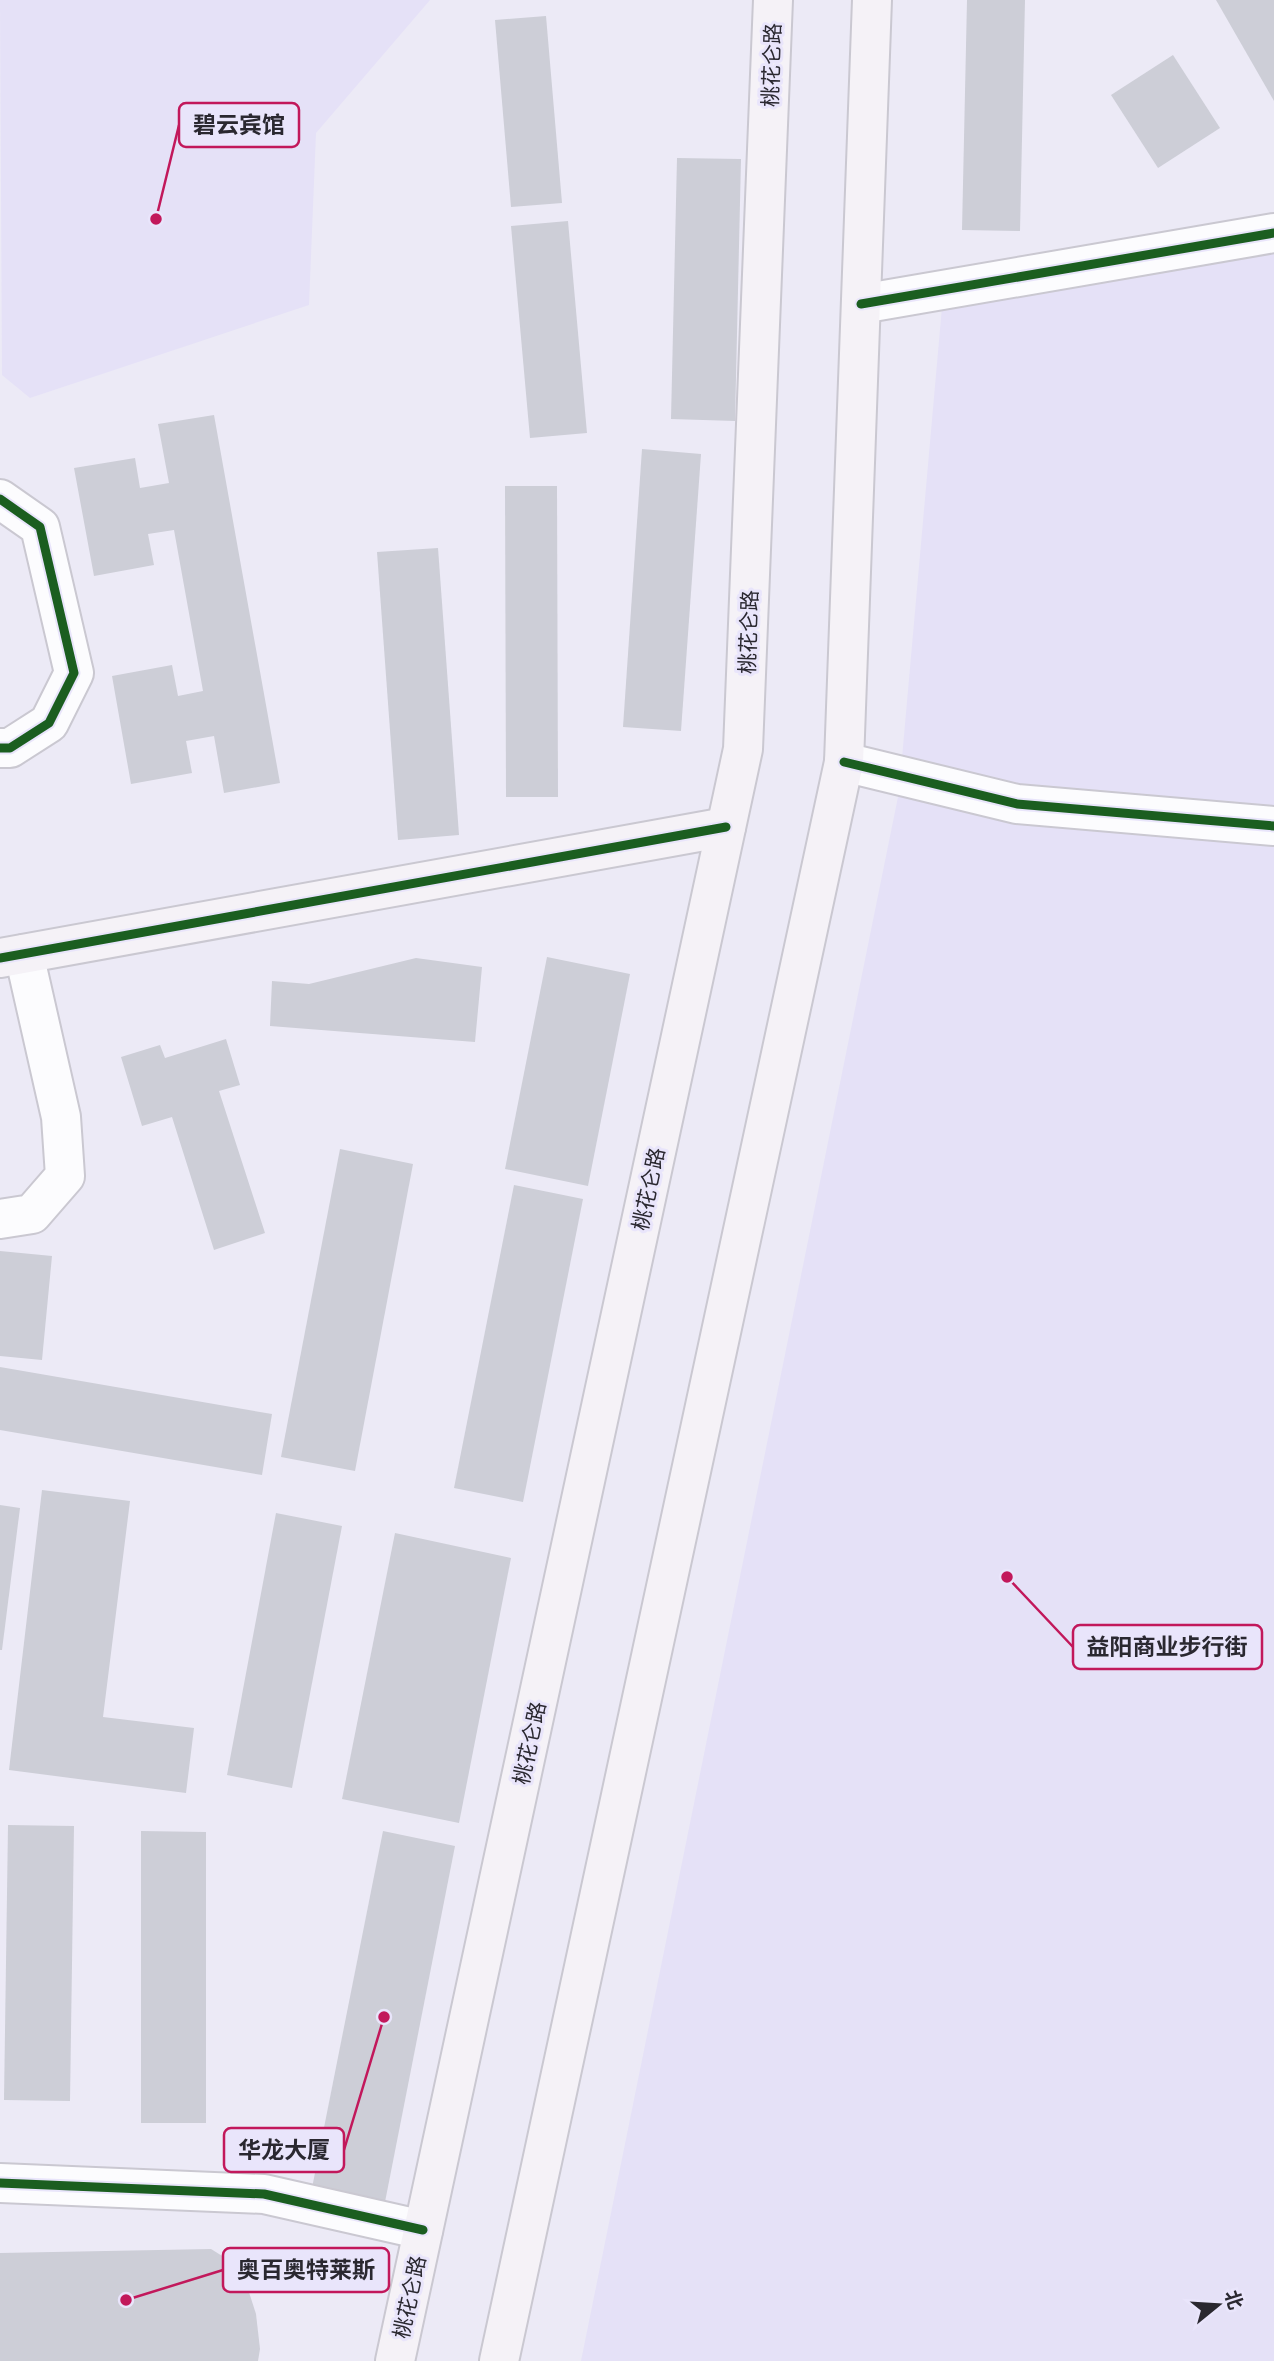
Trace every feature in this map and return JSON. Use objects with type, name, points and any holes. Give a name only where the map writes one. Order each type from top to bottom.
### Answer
[{"type":"main road","name":"桃花仑路","points":[[395,2361],[743,749],[773,0]]},
{"type":"main road","points":[[499,2361],[844,762],[872,0]]},
{"type":"main road","points":[[12,956],[726,827]]},
{"type":"street","points":[[861,304],[1274,233]]},
{"type":"street","points":[[0,499],[40,527],[74,673],[49,723],[10,748],[0,748]]},
{"type":"street","points":[[844,762],[1017,804],[1274,826]]},
{"type":"street","points":[[0,1219],[32,1214],[65,1176],[61,1116],[12,956]]},
{"type":"street","points":[[0,2183],[264,2194],[423,2230]]},
{"type":"shaded area","points":[[0,0],[430,0],[316,133],[309,305],[30,398],[2,375]]},
{"type":"shaded area","points":[[1274,246],[1274,2361],[581,2361],[899,792],[942,307]]},
{"type":"building","points":[[967,0],[1025,0],[1020,231],[962,230]]},
{"type":"building","points":[[1216,0],[1274,0],[1274,101]]},
{"type":"building","points":[[546,16],[562,203],[511,207],[495,20]]},
{"type":"building","points":[[1173,55],[1220,128],[1158,168],[1111,95]]},
{"type":"building","points":[[677,158],[741,159],[735,421],[671,419]]},
{"type":"building","points":[[568,221],[587,433],[530,438],[511,226]]},
{"type":"building","points":[[214,415],[280,783],[224,793],[214,736],[186,741],[192,773],[131,784],[112,676],[172,665],[178,696],[203,691],[174,530],[148,534],[154,565],[94,576],[74,468],[135,458],[140,488],[169,483],[158,424]]},
{"type":"building","points":[[642,449],[701,454],[681,731],[623,727]]},
{"type":"building","points":[[505,486],[557,486],[558,797],[506,797]]},
{"type":"building","points":[[438,548],[459,835],[398,840],[377,552]]},
{"type":"building","points":[[547,957],[630,974],[588,1186],[505,1169]]},
{"type":"building","points":[[416,958],[482,967],[475,1042],[270,1026],[272,981],[309,984]]},
{"type":"building","points":[[226,1039],[240,1085],[219,1091],[265,1233],[214,1250],[172,1117],[142,1126],[121,1057],[160,1045],[165,1058]]},
{"type":"building","points":[[340,1149],[413,1164],[355,1471],[281,1457]]},
{"type":"building","points":[[514,1185],[583,1199],[523,1502],[454,1488]]},
{"type":"building","points":[[0,1251],[52,1256],[42,1360],[0,1356]]},
{"type":"building","points":[[0,1367],[272,1414],[262,1475],[0,1430]]},
{"type":"building","points":[[42,1490],[130,1501],[103,1717],[194,1728],[186,1793],[9,1770]]},
{"type":"building","points":[[0,1505],[20,1508],[2,1650],[0,1650]]},
{"type":"building","points":[[276,1513],[342,1526],[292,1788],[227,1775]]},
{"type":"building","points":[[395,1533],[511,1558],[459,1823],[342,1799]]},
{"type":"building","points":[[8,1825],[74,1826],[70,2101],[4,2100]]},
{"type":"building","points":[[141,1831],[206,1832],[206,2123],[141,2123]]},
{"type":"building","points":[[383,1831],[455,1846],[385,2202],[312,2188]]},
{"type":"building","points":[[211,2249],[235,2264],[247,2286],[256,2314],[260,2349],[258,2361],[0,2361],[0,2253]]},
{"type":"cycle path","points":[[861,304],[1274,233]]},
{"type":"cycle path","points":[[0,499],[40,527],[74,673],[49,723],[10,748],[0,748]]},
{"type":"cycle path","points":[[844,762],[1017,804],[1274,826]]},
{"type":"cycle path","points":[[0,958],[726,827]]},
{"type":"cycle path","points":[[0,2183],[264,2194],[423,2230]]},
{"type":"place","name":"碧云宾馆","points":[[156,219]]},
{"type":"place","name":"益阳商业步行街","points":[[1007,1577]]},
{"type":"place","name":"华龙大厦","points":[[384,2017]]},
{"type":"place","name":"奥百奥特莱斯","points":[[126,2300]]}]
